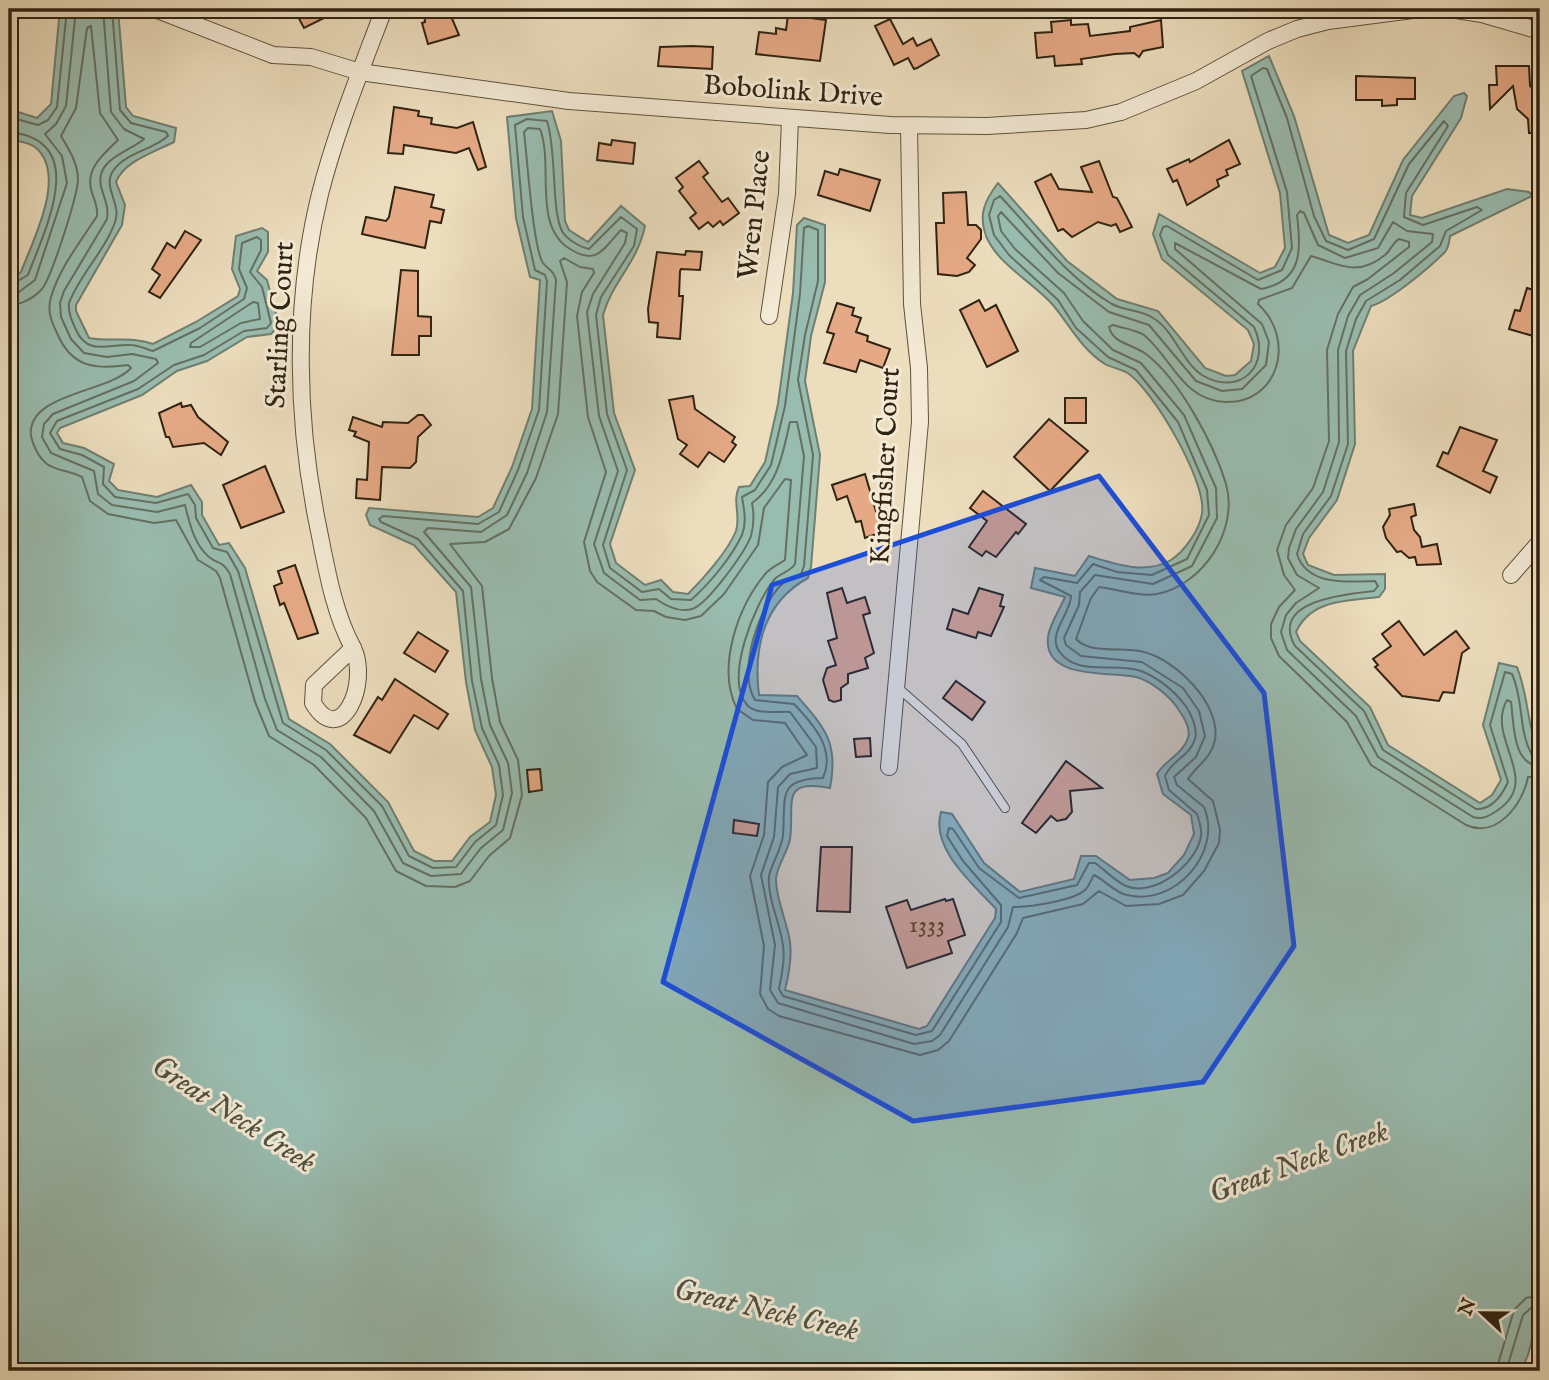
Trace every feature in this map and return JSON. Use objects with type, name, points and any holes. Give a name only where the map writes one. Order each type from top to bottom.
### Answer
[{"type":"street","name":"Bobolink Drive","points":[[155,9],[273,55],[311,57],[360,72],[569,102],[909,125],[1012,125],[1086,120],[1121,112],[1196,81],[1268,41],[1297,29],[1328,21],[1420,9]]},
{"type":"street","name":"Starling Court","points":[[353,648],[329,582],[307,477],[301,390],[312,234],[333,147],[384,9]]},
{"type":"street","points":[[1450,9],[1482,14],[1540,31]]},
{"type":"street","name":"Wren Place","points":[[769,316],[787,194],[790,119]]},
{"type":"street","name":"Kingfisher Court","points":[[889,767],[920,422],[919,369],[911,281],[909,125]]},
{"type":"street","points":[[1511,575],[1540,542]]},
{"type":"lane","points":[[896,686],[962,744],[1005,808]]},
{"type":"highlighted area","points":[[1099,476],[1264,693],[1294,946],[1203,1082],[913,1121],[663,982],[772,585]]},
{"type":"water","name":"Great Neck Creek","points":[[60,9],[118,9],[126,107],[133,116],[176,128],[174,142],[133,163],[116,182],[125,205],[122,225],[76,305],[76,311],[89,338],[137,340],[153,344],[238,296],[240,289],[232,269],[236,236],[262,228],[268,232],[268,252],[257,271],[267,280],[279,325],[271,334],[247,337],[207,361],[177,371],[142,395],[60,428],[57,433],[63,443],[84,448],[114,464],[109,481],[118,490],[157,497],[191,485],[202,502],[202,515],[219,545],[229,543],[245,568],[289,719],[330,744],[388,802],[414,851],[434,861],[452,861],[470,837],[490,822],[496,795],[492,767],[475,730],[466,682],[456,592],[414,545],[370,525],[366,515],[369,508],[478,517],[493,508],[512,467],[532,409],[540,280],[530,277],[516,218],[507,117],[552,111],[561,141],[565,221],[569,230],[588,242],[621,206],[645,226],[636,251],[603,315],[614,413],[635,470],[610,544],[616,563],[645,585],[661,580],[673,592],[688,594],[715,564],[736,531],[737,493],[739,487],[750,486],[765,462],[778,404],[793,293],[797,225],[804,218],[825,225],[825,282],[811,336],[805,381],[820,455],[811,567],[808,578],[793,588],[772,613],[760,643],[758,660],[759,695],[797,696],[822,727],[833,759],[830,788],[803,787],[796,791],[791,805],[790,839],[776,879],[791,948],[785,990],[919,1029],[927,1026],[995,918],[996,909],[966,878],[948,853],[939,826],[941,812],[952,814],[984,863],[1020,892],[1074,879],[1081,856],[1096,856],[1130,880],[1154,878],[1168,873],[1184,855],[1194,834],[1191,815],[1163,794],[1157,774],[1186,744],[1189,734],[1185,719],[1165,694],[1142,679],[1081,671],[1056,661],[1049,651],[1048,637],[1052,622],[1065,597],[1031,588],[1035,568],[1075,576],[1089,556],[1130,567],[1151,567],[1171,560],[1191,539],[1201,519],[1201,499],[1196,481],[1177,439],[1140,384],[1129,374],[1105,364],[1089,352],[1053,305],[999,256],[984,228],[984,208],[990,196],[998,183],[1067,261],[1117,299],[1158,311],[1205,368],[1226,376],[1235,375],[1251,361],[1254,344],[1248,330],[1162,259],[1153,234],[1159,214],[1260,273],[1275,267],[1285,248],[1280,193],[1242,71],[1269,56],[1294,116],[1329,235],[1348,243],[1369,235],[1403,160],[1454,96],[1464,93],[1467,96],[1461,118],[1412,196],[1410,215],[1422,218],[1507,189],[1529,192],[1532,196],[1450,236],[1446,250],[1430,266],[1399,291],[1371,306],[1353,351],[1355,444],[1337,500],[1309,538],[1303,554],[1308,565],[1334,575],[1385,574],[1385,589],[1379,597],[1320,607],[1303,621],[1296,632],[1300,641],[1370,707],[1388,745],[1480,803],[1492,795],[1501,780],[1483,725],[1499,663],[1517,667],[1521,678],[1540,757],[1540,1309],[1521,1371],[9,1371],[9,280],[21,272],[39,226],[45,208],[48,173],[44,159],[35,147],[9,139],[9,109],[37,118],[51,104]]},
{"type":"building","points":[[294,9],[342,9],[304,28]]},
{"type":"building","points":[[424,9],[448,9],[459,35],[428,44],[422,23],[425,22]]},
{"type":"building","points":[[788,15],[826,20],[820,61],[756,54],[759,32],[776,34],[776,28],[786,30]]},
{"type":"building","points":[[890,19],[903,44],[913,38],[917,46],[931,39],[939,55],[914,69],[908,58],[894,65],[875,26]]},
{"type":"building","points":[[1071,20],[1071,25],[1088,24],[1090,36],[1130,31],[1130,27],[1161,20],[1163,47],[1143,51],[1139,57],[1134,53],[1081,59],[1082,64],[1055,66],[1054,56],[1037,58],[1035,33],[1052,32],[1051,22]]},
{"type":"building","points":[[660,47],[713,47],[712,69],[658,66]]},
{"type":"building","points":[[1496,66],[1529,66],[1530,86],[1540,94],[1540,133],[1529,133],[1528,119],[1517,109],[1513,86],[1490,109],[1489,85],[1497,85]]},
{"type":"building","points":[[1356,76],[1415,78],[1415,99],[1397,99],[1397,105],[1382,106],[1382,100],[1356,100]]},
{"type":"building","points":[[394,107],[419,111],[418,116],[432,118],[431,124],[457,128],[473,122],[486,167],[478,170],[469,148],[456,153],[404,145],[403,154],[388,153]]},
{"type":"building","points":[[612,140],[635,143],[633,164],[597,160],[599,143],[611,145]]},
{"type":"building","points":[[1229,140],[1240,164],[1226,170],[1228,175],[1217,180],[1219,186],[1187,205],[1177,180],[1173,182],[1167,169],[1189,159],[1190,162]]},
{"type":"building","points":[[699,161],[708,173],[703,177],[722,202],[728,198],[739,213],[723,225],[720,221],[713,227],[708,222],[699,229],[690,218],[696,213],[679,191],[683,187],[676,178]]},
{"type":"building","points":[[1099,161],[1113,197],[1117,198],[1132,227],[1120,232],[1116,224],[1111,226],[1098,222],[1072,237],[1063,229],[1058,231],[1035,182],[1051,174],[1059,189],[1092,192],[1081,167]]},
{"type":"building","points":[[840,169],[880,180],[870,211],[818,195],[825,171],[838,175]]},
{"type":"building","points":[[395,187],[434,195],[431,207],[444,210],[441,223],[430,221],[425,248],[362,234],[366,217],[386,221],[389,217]]},
{"type":"building","points":[[966,192],[968,225],[976,225],[981,230],[981,239],[967,258],[975,265],[969,272],[957,276],[938,274],[936,223],[944,223],[943,193]]},
{"type":"building","points":[[185,231],[201,240],[160,298],[149,292],[160,275],[152,269],[167,243],[175,248]]},
{"type":"building","points":[[686,251],[702,252],[700,270],[680,271],[679,296],[683,296],[680,339],[657,337],[658,323],[649,322],[648,309],[657,252],[685,255]]},
{"type":"building","points":[[401,270],[418,271],[418,316],[431,317],[431,336],[419,336],[419,355],[392,355]]},
{"type":"building","points":[[1527,288],[1540,292],[1540,338],[1509,329],[1515,310],[1520,311]]},
{"type":"building","points":[[979,300],[985,311],[996,305],[1018,351],[987,367],[960,310]]},
{"type":"building","points":[[837,303],[854,308],[852,315],[861,318],[856,332],[868,336],[867,341],[890,349],[883,368],[860,360],[856,372],[824,363],[834,334],[827,332]]},
{"type":"building","points":[[693,396],[695,409],[735,437],[732,442],[736,445],[724,462],[709,452],[698,467],[680,454],[687,445],[678,439],[669,400]]},
{"type":"building","points":[[1065,398],[1086,398],[1086,423],[1065,423]]},
{"type":"building","points":[[181,403],[182,407],[191,405],[198,417],[228,442],[221,455],[204,443],[173,447],[169,437],[166,437],[159,413]]},
{"type":"building","points":[[418,415],[423,415],[431,425],[418,437],[416,462],[410,468],[382,467],[380,500],[356,498],[357,479],[367,480],[369,442],[354,436],[356,432],[349,430],[353,417],[382,427],[383,422],[408,423]]},
{"type":"building","points":[[1049,419],[1088,451],[1050,491],[1014,457]]},
{"type":"building","points":[[1460,427],[1497,440],[1483,471],[1497,477],[1490,493],[1437,466],[1443,452],[1448,454]]},
{"type":"building","points":[[265,466],[284,512],[241,528],[223,485]]},
{"type":"building","points":[[865,474],[882,532],[865,538],[861,521],[856,522],[847,496],[837,500],[832,485]]},
{"type":"building","points":[[983,491],[1026,524],[996,557],[986,551],[982,556],[969,547],[987,521],[970,508]]},
{"type":"building","points":[[1414,504],[1416,515],[1411,517],[1414,530],[1420,537],[1422,547],[1437,544],[1441,564],[1417,565],[1415,557],[1409,558],[1401,551],[1397,552],[1386,538],[1383,527],[1390,515],[1389,509]]},
{"type":"building","points":[[295,565],[318,633],[298,639],[284,603],[280,605],[274,586],[282,583],[278,571]]},
{"type":"building","points":[[842,588],[847,603],[865,597],[870,613],[863,615],[874,653],[865,658],[868,668],[848,674],[848,683],[841,688],[841,700],[834,702],[829,700],[823,680],[827,668],[836,665],[828,641],[837,638],[827,593]]},
{"type":"building","points":[[979,588],[1003,595],[1000,606],[1004,607],[991,636],[978,632],[976,638],[947,629],[953,609],[968,614]]},
{"type":"building","points":[[1399,621],[1424,655],[1456,631],[1469,648],[1462,653],[1454,693],[1443,692],[1439,701],[1402,696],[1375,667],[1378,665],[1373,659],[1391,646],[1382,634]]},
{"type":"building","points":[[418,632],[448,651],[435,672],[404,653]]},
{"type":"building","points":[[395,679],[448,714],[438,729],[414,715],[390,753],[354,735],[378,697],[382,700]]},
{"type":"building","points":[[956,681],[985,702],[972,720],[943,698]]},
{"type":"building","points":[[870,738],[871,756],[856,757],[854,739]]},
{"type":"building","points":[[1066,761],[1102,788],[1070,791],[1072,812],[1066,819],[1057,821],[1051,816],[1036,833],[1022,823]]},
{"type":"building","points":[[540,769],[542,790],[529,792],[527,770]]},
{"type":"building","points":[[734,820],[759,824],[757,836],[733,833]]},
{"type":"building","points":[[821,847],[852,847],[850,912],[817,911]]},
{"type":"building","points":[[953,899],[965,935],[948,941],[952,953],[907,968],[886,907],[907,900],[911,910]]}]
